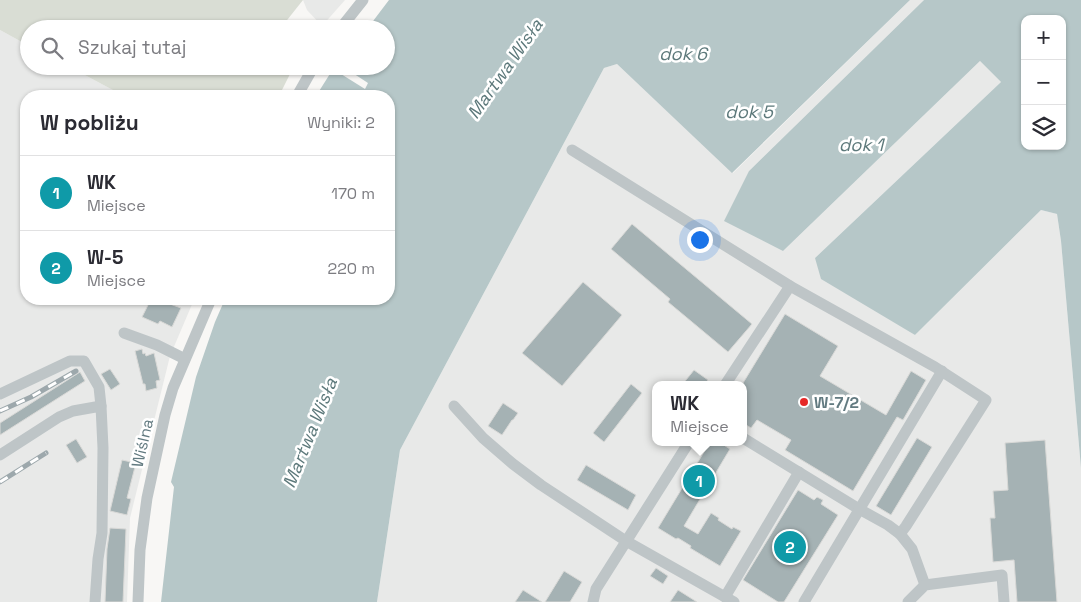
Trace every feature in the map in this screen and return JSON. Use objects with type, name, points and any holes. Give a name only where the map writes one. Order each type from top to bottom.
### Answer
[{"type":"street","points":[[347,20],[363,0]]},
{"type":"street","points":[[300,90],[309,75]]},
{"type":"street","points":[[572,150],[790,286],[942,371],[986,400],[900,534]]},
{"type":"street","points":[[728,381],[790,286]]},
{"type":"street","name":"Wiślna","points":[[138,602],[140,550],[147,498],[165,415],[173,388],[208,305]]},
{"type":"street","points":[[124,333],[157,345],[185,359]]},
{"type":"street","points":[[0,394],[70,361],[84,361],[99,387],[103,448],[102,533],[95,602]]},
{"type":"street","points":[[804,602],[942,371]]},
{"type":"street","points":[[0,455],[58,417],[73,411],[101,406]]},
{"type":"street","points":[[454,406],[483,438],[540,485],[626,541],[729,599],[798,472]]},
{"type":"street","points":[[747,440],[900,534],[912,549],[925,585]]},
{"type":"street","points":[[593,602],[596,589],[685,446]]},
{"type":"street","points":[[908,602],[925,585],[1002,575],[1004,602]]},
{"type":"shaded area","points":[[0,0],[303,0],[287,20],[20,20],[20,41],[0,30]]},
{"type":"shaded area","points":[[303,0],[345,0],[327,20],[316,20],[307,10]]},
{"type":"shaded area","points":[[910,0],[924,0],[749,171],[783,251],[980,61],[1001,82],[815,258],[915,335],[1041,210],[1057,214],[1081,468],[1081,602],[377,602],[400,450],[604,68],[617,64],[733,173]]},
{"type":"shaded area","points":[[0,30],[20,41],[20,75],[85,75],[113,90],[20,90],[20,305],[192,305],[170,356],[130,518],[127,602],[0,602]]},
{"type":"shaded area","points":[[85,75],[290,75],[282,90],[113,90]]},
{"type":"water","points":[[389,0],[910,0],[732,173],[617,64],[604,68],[400,450],[377,602],[161,602],[174,487],[171,482],[196,377],[222,305],[395,305],[395,90],[320,90],[329,75],[343,75],[365,89],[368,83],[356,75],[395,75],[395,20],[374,20]]},
{"type":"water","name":"dok 1","points":[[924,0],[1081,0],[1081,468],[1057,214],[1041,210],[915,335],[821,279],[815,258],[1001,82],[980,61],[783,251],[724,221],[749,171]]},
{"type":"building","points":[[632,224],[752,324],[728,352],[668,302],[670,299],[611,249]]},
{"type":"building","points":[[583,282],[622,315],[562,386],[522,353]]},
{"type":"building","points":[[148,305],[173,305],[181,308],[172,327],[160,321],[158,324],[142,317]]},
{"type":"building","name":"W-7/2","points":[[785,314],[838,346],[820,376],[886,415],[911,371],[926,380],[903,420],[897,417],[853,491],[785,450],[791,440],[757,420],[751,428],[747,426],[747,381],[744,381]]},
{"type":"building","points":[[142,349],[143,354],[145,353],[146,356],[154,353],[160,380],[156,381],[157,388],[146,391],[135,351]]},
{"type":"building","points":[[110,369],[120,384],[111,390],[101,374]]},
{"type":"building","points":[[694,370],[708,380],[707,381],[685,381]]},
{"type":"building","points":[[80,372],[85,381],[0,435],[0,423]]},
{"type":"building","points":[[631,384],[642,393],[604,442],[593,433]]},
{"type":"building","points":[[503,403],[518,413],[502,435],[488,426]]},
{"type":"building","points":[[917,438],[932,447],[891,515],[876,506]]},
{"type":"building","points":[[76,439],[87,457],[77,463],[66,445]]},
{"type":"building","points":[[1045,440],[1057,602],[1017,602],[1014,560],[993,562],[990,518],[995,518],[993,491],[1008,490],[1005,443]]},
{"type":"building","points":[[708,446],[725,446],[730,449],[684,526],[698,534],[711,513],[732,529],[733,527],[741,531],[720,566],[690,548],[691,546],[678,538],[676,539],[658,528]]},
{"type":"building","points":[[122,460],[136,463],[127,498],[131,499],[127,515],[110,511]]},
{"type":"building","points":[[586,465],[636,495],[628,510],[577,480]]},
{"type":"building","points":[[798,490],[814,500],[817,497],[823,500],[821,504],[838,515],[784,602],[778,602],[743,580]]},
{"type":"building","points":[[110,528],[126,529],[123,602],[105,602],[107,549]]},
{"type":"building","points":[[656,568],[668,576],[663,584],[650,576]]},
{"type":"building","points":[[564,571],[582,582],[570,602],[545,602]]},
{"type":"building","points":[[523,590],[542,602],[515,602]]},
{"type":"building","points":[[678,590],[697,602],[670,602]]},
{"type":"railway","points":[[0,411],[31,397],[76,371]]},
{"type":"railway","points":[[0,482],[46,453]]},
{"type":"place","name":"W-7/2","points":[[804,402]]},
{"type":"place","name":"WK","points":[[699,481]]},
{"type":"place","name":"W-5","points":[[790,547]]},
{"type":"water label","name":"dok 6","points":[[683,54]]},
{"type":"water label","name":"Martwa Wisła","points":[[505,69]]},
{"type":"water label","name":"dok 5","points":[[749,112]]},
{"type":"water label","name":"Martwa Wisła","points":[[310,433]]}]
